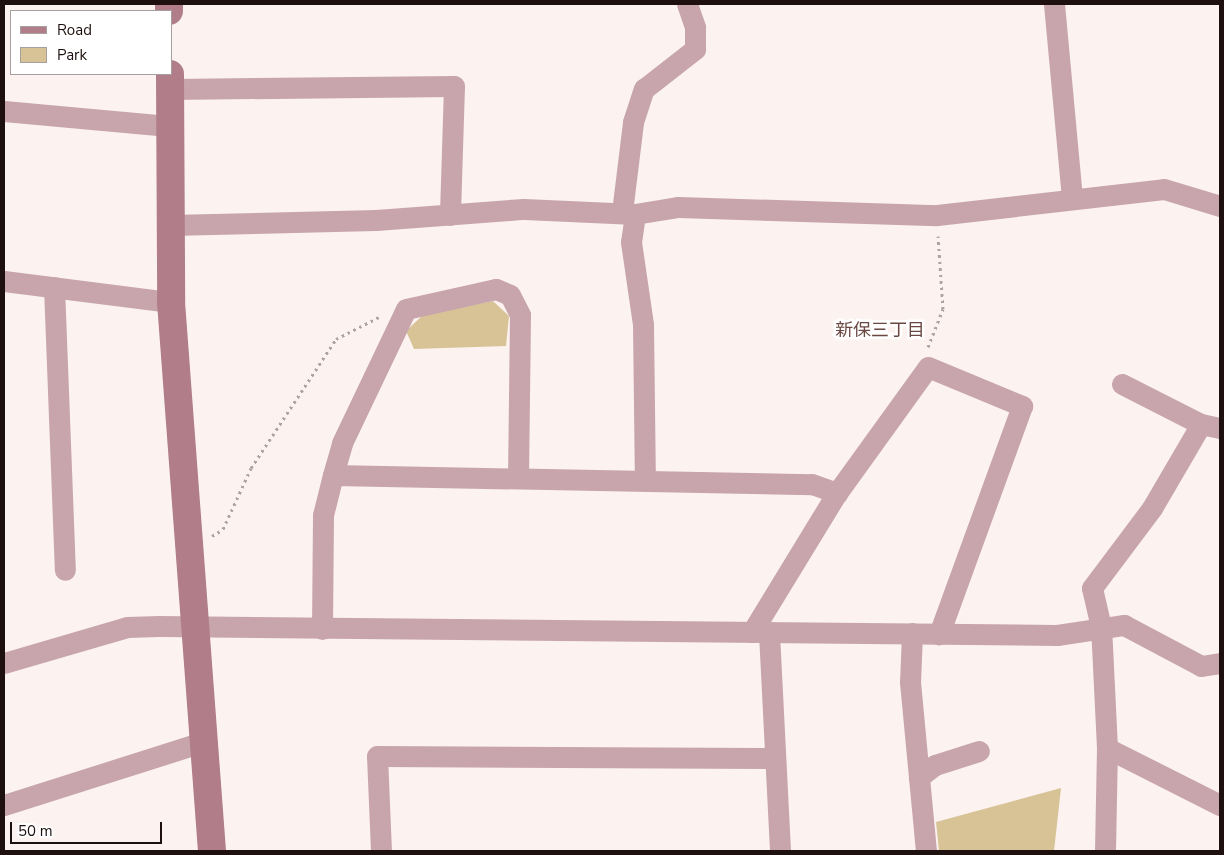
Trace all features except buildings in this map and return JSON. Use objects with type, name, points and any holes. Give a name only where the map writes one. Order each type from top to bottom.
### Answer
[{"type":"street","points":[[645,479],[643,324],[629,213],[634,122],[644,89],[695,49],[695,27],[687,4]]},
{"type":"street","points":[[1054,4],[1072,198]]},
{"type":"street","points":[[212,851],[171,302],[168,126],[170,81],[454,86],[450,215]]},
{"type":"street","points":[[4,110],[168,126]]},
{"type":"street","points":[[171,225],[450,215],[524,209],[629,213],[678,207],[937,215],[974,213],[1072,198],[1164,189],[1220,206]]},
{"type":"street","points":[[4,281],[171,302]]},
{"type":"street","points":[[54,287],[65,570]]},
{"type":"street","points":[[322,628],[323,515],[333,475],[342,443],[406,309],[496,289],[510,295],[520,315],[518,477]]},
{"type":"street","points":[[780,851],[775,758],[761,632],[837,493],[928,367],[1022,406],[939,634]]},
{"type":"street","points":[[1105,851],[1107,748],[1101,627],[1092,588],[1211,426],[1122,384]]},
{"type":"street","points":[[333,475],[645,479],[812,484],[837,493]]},
{"type":"street","points":[[4,663],[127,627],[1057,635],[1124,624],[1201,666],[1220,663]]},
{"type":"street","points":[[912,633],[910,682],[926,851]]},
{"type":"street","points":[[4,805],[203,742]]},
{"type":"street","points":[[1107,748],[1220,805]]},
{"type":"street","points":[[919,776],[935,765],[979,751]]},
{"type":"street","points":[[381,851],[377,756],[775,758]]},
{"type":"path","points":[[928,367],[928,346],[943,309],[937,215]]},
{"type":"path","points":[[188,541],[210,537],[223,529],[251,468],[336,338],[364,322],[406,309]]},
{"type":"green space","points":[[493,301],[509,316],[506,346],[414,349],[406,331],[423,315]]},
{"type":"green space","points":[[1061,788],[1054,851],[939,851],[936,822]]},
{"type":"district","name":"新保三丁目","points":[[880,330]]}]
